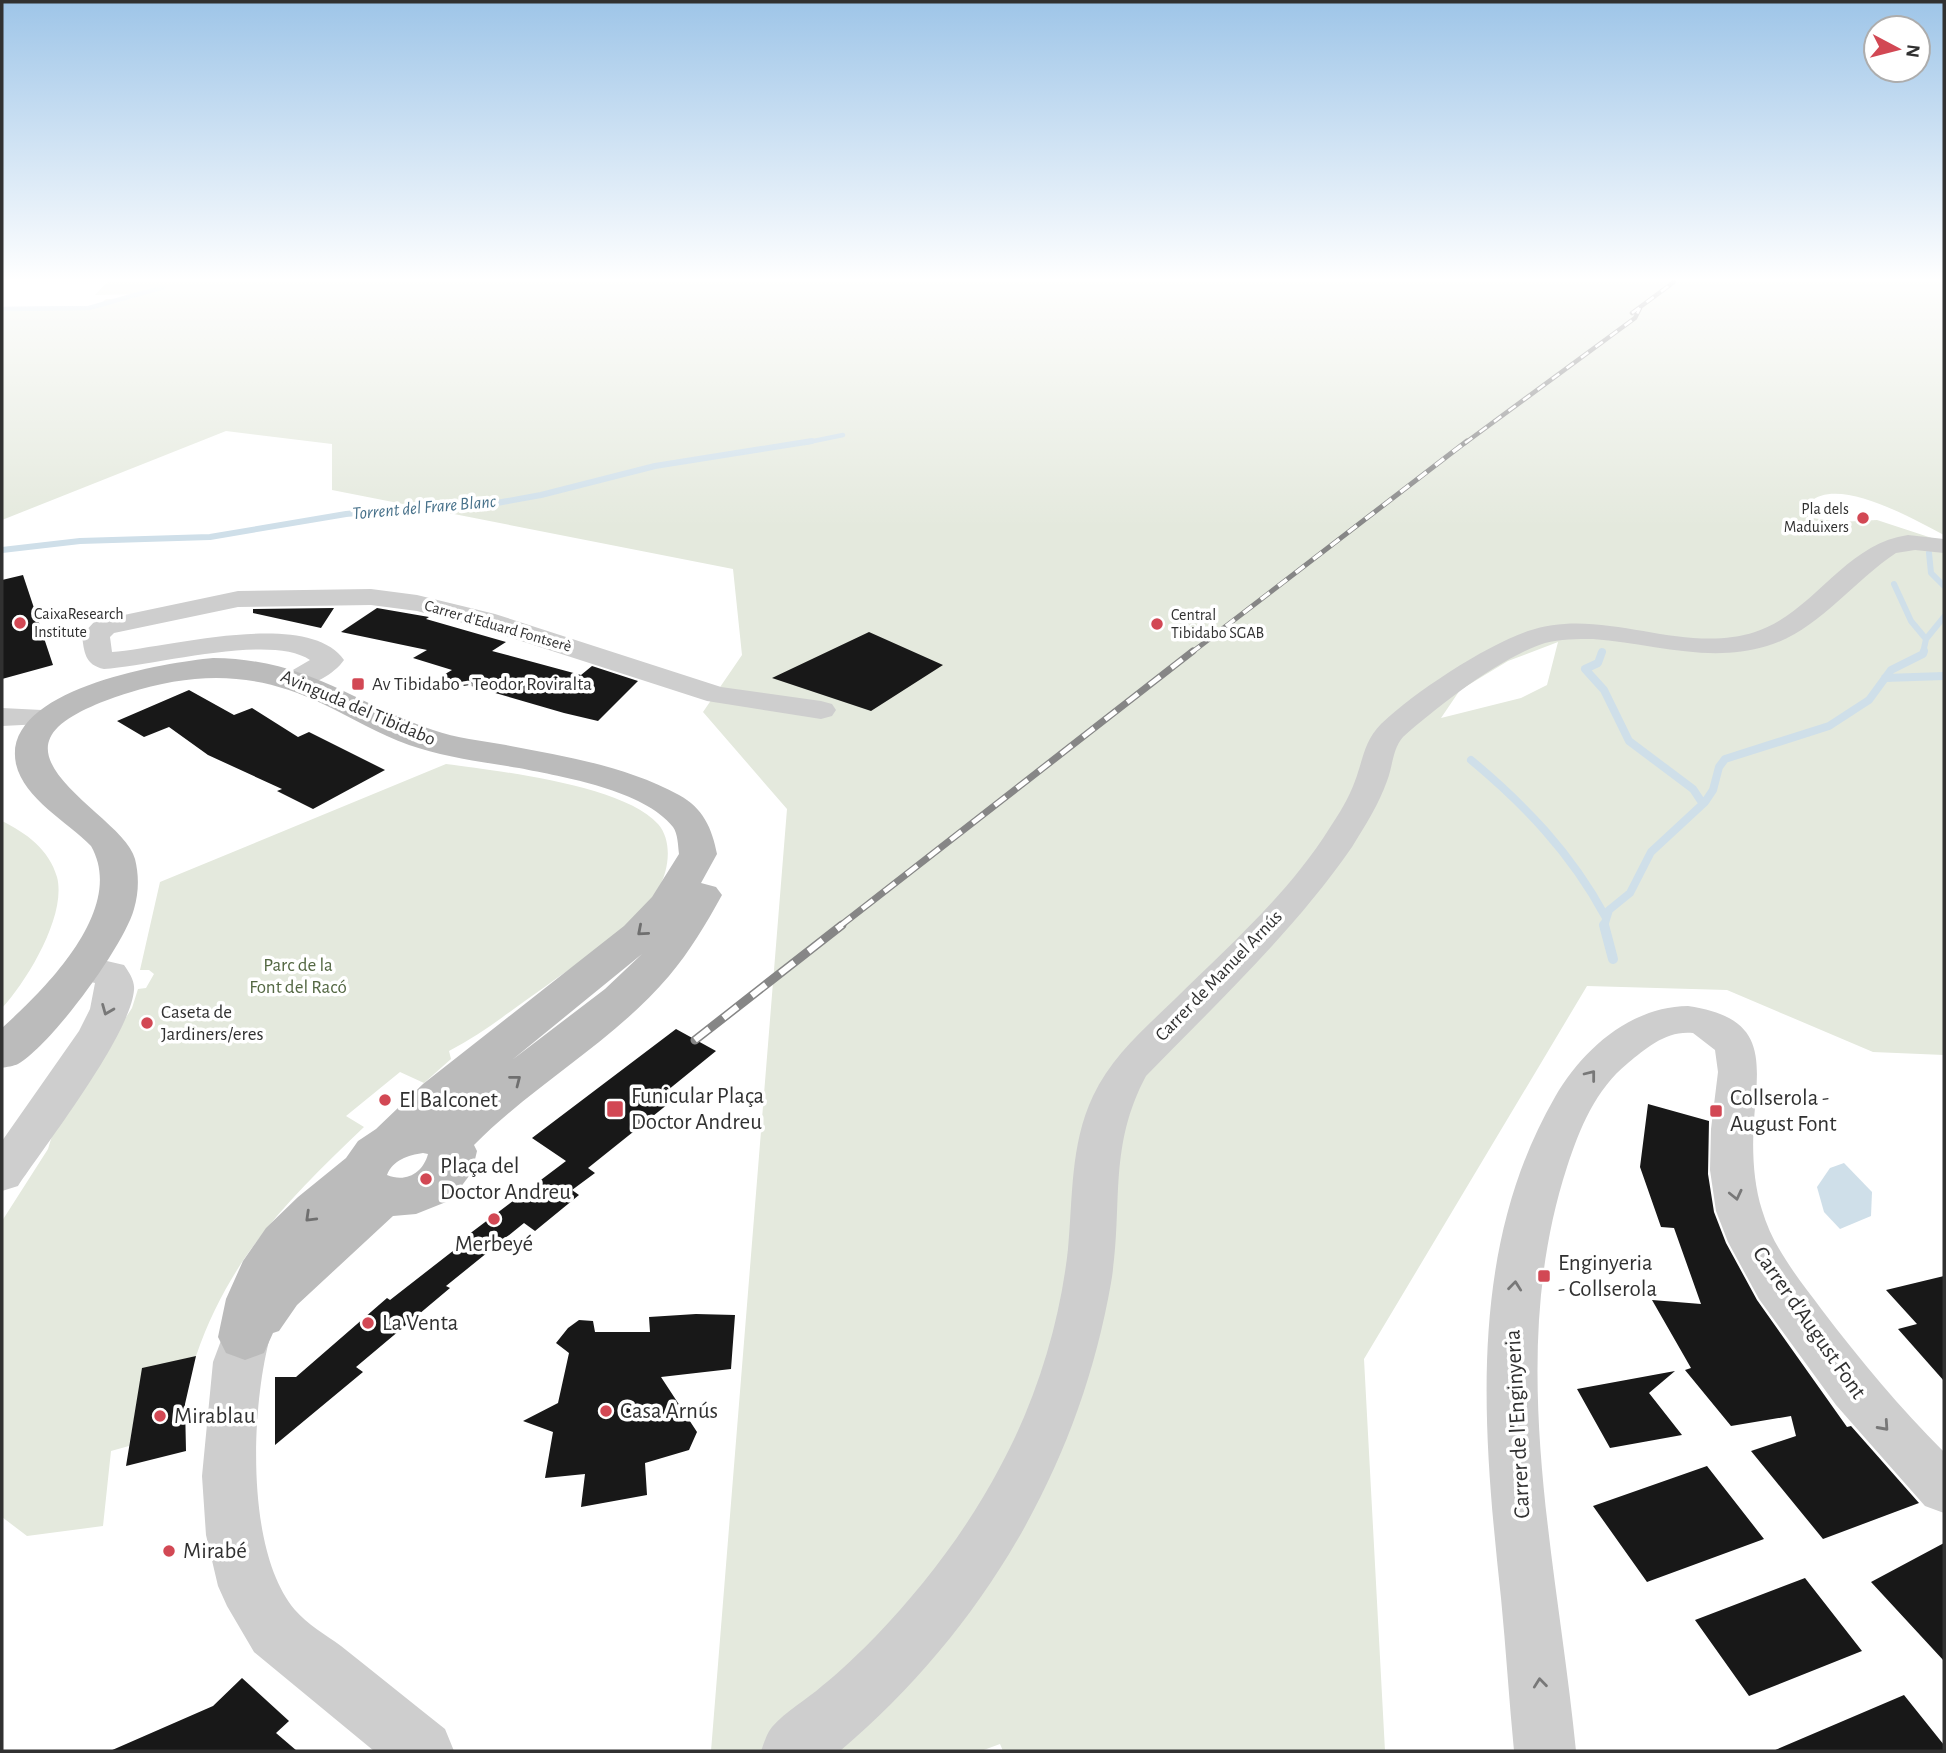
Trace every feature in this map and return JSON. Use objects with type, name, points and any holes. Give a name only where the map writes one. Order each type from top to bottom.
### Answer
[{"type":"street","name":"Carrer de Manuel Arnús","points":[[792,1751],[861,1695],[901,1654],[961,1583],[989,1540],[1031,1461],[1067,1368],[1081,1317],[1090,1268],[1094,1163],[1106,1111],[1117,1088],[1130,1067],[1277,917],[1322,864],[1353,817],[1371,780],[1382,741],[1391,730],[1415,711],[1537,636],[1590,631],[1672,645],[1710,647],[1751,642],[1771,636],[1796,620],[1887,548],[1914,543],[1944,546]]},
{"type":"street","name":"Carrer d'Eduard Fontserè","points":[[296,680],[330,660],[323,652],[303,646],[241,642],[125,661],[104,661],[98,654],[96,635],[105,627],[238,599],[371,597],[417,603],[485,620],[717,695],[821,710]]},
{"type":"street","name":"Avinguda del Tibidabo","points":[[2,1053],[48,1008],[81,967],[114,915],[119,881],[116,853],[105,841],[19,784],[10,766],[10,758],[19,727],[108,691],[173,674],[238,668],[268,672],[296,680],[435,743],[588,772],[634,786],[666,802],[682,815],[693,829],[698,843],[697,858]]},
{"type":"street","points":[[379,1170],[414,1196],[440,1181],[453,1160],[453,1151],[448,1142],[472,1115],[614,1004],[670,946],[695,912],[703,893],[707,874],[697,858],[674,898],[659,917],[586,980],[440,1095],[278,1290],[245,1337],[237,1362],[229,1476],[234,1535],[247,1586],[275,1631],[423,1751]]},
{"type":"street","points":[[2,1174],[95,1035],[108,1010],[115,987],[111,974],[81,967]]},
{"type":"street","name":"Carrer de l'Enginyeria","points":[[1545,1751],[1511,1392],[1510,1335],[1525,1221],[1535,1185],[1573,1101],[1610,1053],[1658,1022],[1673,1018],[1706,1023],[1728,1038],[1735,1047]]},
{"type":"street","name":"Carrer d'August Font","points":[[1735,1047],[1738,1064],[1732,1128],[1733,1185],[1752,1243],[1770,1275],[1832,1362],[1878,1420],[1944,1488]]},
{"type":"green space","points":[[2,364],[1944,364],[1944,535],[1897,511],[1858,497],[1823,495],[1810,502],[1813,518],[1839,522],[1877,520],[1944,542],[1944,1055],[1873,1052],[1727,990],[1587,986],[1364,1359],[1385,1751],[1003,1751],[1000,1744],[981,1751],[711,1751],[787,809],[703,712],[742,655],[733,569],[332,490],[332,444],[226,431],[2,520]],"holes":[[[1558,642],[1547,685],[1521,698],[1441,718],[1460,690],[1508,661]]]},
{"type":"green space","name":"Parc de la Font del Racó","points":[[446,764],[559,782],[618,799],[641,811],[658,824],[666,839],[668,856],[662,882],[648,904],[622,930],[487,1028],[449,1051],[451,1059],[424,1083],[400,1072],[346,1116],[364,1127],[287,1204],[245,1258],[210,1320],[196,1356],[143,1369],[129,1446],[111,1451],[103,1526],[27,1536],[2,1517],[2,1221],[48,1149],[55,1126],[132,1008],[138,989],[146,988],[154,974],[149,970],[140,970],[160,882]]},
{"type":"green space","points":[[2,821],[20,831],[42,850],[53,867],[59,892],[51,928],[43,947],[23,981],[2,1008]]},
{"type":"shaded area","points":[[1844,1163],[1872,1192],[1871,1216],[1840,1229],[1824,1212],[1817,1187],[1830,1168]]},
{"type":"building","name":"CaixaResearch Institute","points":[[23,575],[53,665],[2,679],[2,580]]},
{"type":"building","points":[[334,608],[321,628],[253,613],[253,609]]},
{"type":"building","points":[[377,608],[429,617],[426,619],[506,642],[492,651],[581,675],[592,666],[638,681],[598,721],[564,713],[440,677],[452,670],[413,658],[427,650],[341,632]]},
{"type":"building","points":[[869,632],[943,665],[871,711],[772,678]]},
{"type":"building","points":[[189,690],[234,715],[252,708],[298,737],[309,732],[385,770],[313,809],[277,791],[282,789],[208,755],[169,727],[144,737],[117,721]]},
{"type":"building","points":[[676,1029],[716,1051],[668,1090],[678,1096],[588,1168],[595,1173],[572,1190],[579,1195],[535,1231],[524,1223],[446,1286],[450,1288],[356,1367],[363,1372],[275,1445],[275,1377],[296,1377],[387,1298],[390,1300],[467,1240],[464,1238],[566,1161],[532,1138]]},
{"type":"building","points":[[1648,1104],[1709,1121],[1708,1174],[1714,1212],[1726,1243],[1757,1300],[1847,1427],[1851,1426],[1919,1503],[1823,1539],[1751,1451],[1796,1436],[1791,1416],[1731,1426],[1685,1370],[1691,1368],[1652,1300],[1701,1304],[1674,1228],[1661,1227],[1640,1167]]},
{"type":"building","points":[[1944,1276],[1944,1381],[1898,1329],[1917,1324],[1886,1290]]},
{"type":"building","name":"Casa Arnús","points":[[735,1315],[731,1369],[661,1377],[697,1432],[689,1450],[645,1463],[647,1495],[581,1507],[585,1474],[545,1478],[553,1432],[523,1421],[558,1403],[569,1353],[556,1343],[568,1328],[579,1320],[593,1321],[595,1332],[650,1332],[649,1317]]},
{"type":"building","name":"Mirablau","points":[[196,1356],[185,1404],[186,1451],[126,1466],[142,1368]]},
{"type":"building","points":[[1675,1371],[1649,1393],[1682,1435],[1610,1448],[1577,1389]]},
{"type":"building","points":[[1707,1466],[1764,1539],[1647,1582],[1593,1506]]},
{"type":"building","points":[[1944,1543],[1944,1661],[1871,1582]]},
{"type":"building","points":[[1805,1578],[1862,1651],[1749,1696],[1695,1620]]},
{"type":"building","points":[[242,1678],[289,1721],[276,1733],[297,1751],[110,1751],[213,1706]]},
{"type":"building","points":[[1904,1695],[1944,1745],[1944,1751],[1773,1751]]},
{"type":"waterway","name":"Torrent del Frare Blanc","points":[[804,443],[843,435]]},
{"type":"waterway","name":"Torrent del Frare Blanc","points":[[2,550],[80,541],[210,537],[346,514],[439,505],[491,504],[541,495],[655,466],[812,441]]},
{"type":"waterway","points":[[1929,553],[1931,573],[1944,586]]},
{"type":"waterway","points":[[1894,584],[1911,621],[1926,639]]},
{"type":"waterway","points":[[1926,639],[1944,617]]},
{"type":"waterway","points":[[1923,653],[1926,639]]},
{"type":"waterway","points":[[1885,678],[1891,670],[1923,654],[1924,651]]},
{"type":"waterway","points":[[1602,652],[1598,663],[1585,669],[1604,690],[1629,741],[1693,789],[1703,804]]},
{"type":"waterway","points":[[1885,678],[1944,676]]},
{"type":"waterway","points":[[1703,804],[1713,790],[1719,767],[1725,759],[1829,726],[1869,700],[1885,678]]},
{"type":"waterway","points":[[1471,760],[1510,794],[1546,831],[1577,871],[1605,916]]},
{"type":"waterway","points":[[1604,926],[1609,910],[1630,893],[1651,852],[1703,804]]},
{"type":"waterway","points":[[1604,926],[1613,959]]},
{"type":"railway","points":[[1465,443],[1573,364]]},
{"type":"railway","points":[[1191,653],[1467,441]]},
{"type":"railway","points":[[840,926],[1193,651]]},
{"type":"railway","points":[[695,1040],[842,925]]},
{"type":"place","name":"Pla dels Maduixers","points":[[1863,518]]},
{"type":"place","name":"CaixaResearch Institute","points":[[20,623]]},
{"type":"place","name":"Central Tibidabo SGAB","points":[[1157,624]]},
{"type":"place","name":"Av Tibidabo - Teodor Roviralta","points":[[358,684]]},
{"type":"place","name":"Caseta de Jardiners/eres","points":[[147,1023]]},
{"type":"place","name":"El Balconet","points":[[385,1100]]},
{"type":"place","name":"Funicular Plaça Doctor Andreu","points":[[615,1109]]},
{"type":"place","name":"Collserola - August Font","points":[[1716,1111]]},
{"type":"place","name":"Plaça del Doctor Andreu","points":[[426,1179]]},
{"type":"place","name":"Merbeyé","points":[[494,1219]]},
{"type":"place","name":"Enginyeria - Collserola","points":[[1544,1276]]},
{"type":"place","name":"La Venta","points":[[368,1323]]},
{"type":"place","name":"Casa Arnús","points":[[606,1411]]},
{"type":"place","name":"Mirablau","points":[[160,1416]]},
{"type":"place","name":"Mirabé","points":[[169,1551]]}]
